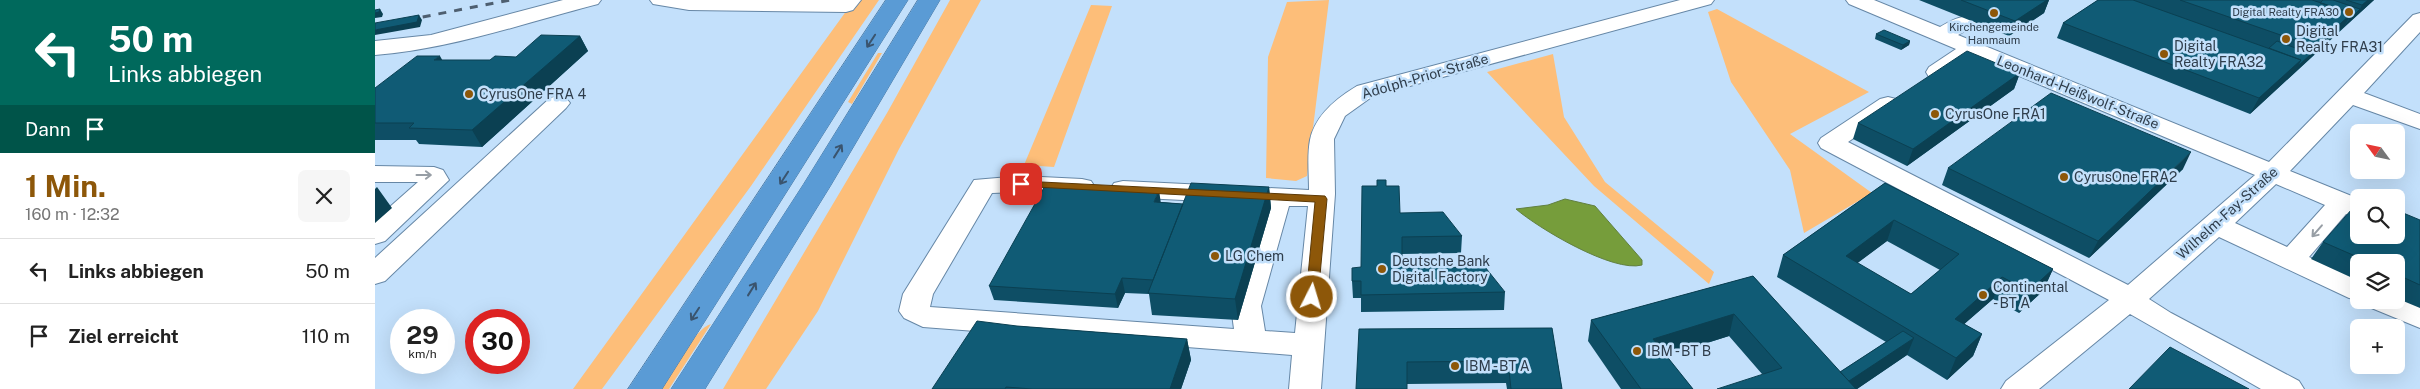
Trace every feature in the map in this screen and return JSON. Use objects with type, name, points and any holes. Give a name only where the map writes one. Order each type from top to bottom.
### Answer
[{"type":"highway","points":[[645,389],[897,0]]},
{"type":"highway","points":[[688,389],[817,185],[929,0]]},
{"type":"street","points":[[375,48],[418,45],[564,5],[591,0]]},
{"type":"street","points":[[660,0],[689,4],[838,6],[846,6],[851,0]]},
{"type":"street","name":"Adolph-Prior-Straße","points":[[1305,389],[1321,199],[1322,140],[1335,113],[1347,102],[1365,91],[1703,0]]},
{"type":"street","name":"Leonhard-Heißwolf-Straße","points":[[1874,3],[1941,35],[2350,206]]},
{"type":"street","name":"Wilhelm-Fay-Straße","points":[[2017,389],[2127,300],[2273,172],[2349,96],[2420,19]]},
{"type":"street","points":[[1941,35],[1967,22]]},
{"type":"street","points":[[1972,48],[1830,143],[2105,284],[2127,300],[2288,389]]},
{"type":"street","points":[[2349,96],[2420,122]]},
{"type":"street","points":[[375,274],[558,103]]},
{"type":"street","points":[[375,174],[434,175],[436,180],[375,235]]},
{"type":"street","points":[[1308,345],[923,317],[914,311],[918,294],[983,186],[1021,184],[1321,199]]},
{"type":"street","points":[[1251,340],[1247,321],[1247,306],[1278,197]]},
{"type":"street","points":[[2291,260],[2350,207]]},
{"type":"street","points":[[2214,224],[2350,287]]},
{"type":"street","points":[[2400,309],[2420,318]]},
{"type":"shaded area","points":[[858,0],[879,0],[751,186],[602,389],[573,389],[847,10]]},
{"type":"shaded area","points":[[950,0],[981,0],[899,149],[818,311],[766,389],[723,389],[887,113]]},
{"type":"shaded area","points":[[1329,0],[1307,176],[1296,181],[1266,178],[1268,57],[1287,2]]},
{"type":"shaded area","points":[[1091,5],[1112,6],[1054,167],[1024,165]]},
{"type":"shaded area","points":[[1717,9],[1869,92],[1790,134],[1872,193],[1804,233],[1790,170],[1731,82],[1708,12]]},
{"type":"shaded area","points":[[878,53],[882,53],[852,104],[848,102]]},
{"type":"shaded area","points":[[1553,54],[1564,117],[1605,182],[1714,272],[1709,284],[1594,186],[1487,72]]},
{"type":"shaded area","points":[[1565,199],[1595,206],[1642,260],[1642,265],[1629,266],[1595,256],[1541,227],[1516,209],[1548,205]]},
{"type":"shaded area","points":[[711,324],[669,389],[661,389],[691,342],[705,327]]},
{"type":"building","points":[[1961,0],[2047,0],[2015,21]]},
{"type":"building","name":"Digital Realty FRA32","points":[[2098,0],[2133,0],[2301,60],[2259,98],[2063,23]]},
{"type":"building","points":[[2180,0],[2312,0],[2352,13],[2315,47]]},
{"type":"building","points":[[2323,0],[2333,0],[2360,9],[2349,20],[2352,13],[2320,3]]},
{"type":"building","points":[[2346,0],[2368,0],[2362,5]]},
{"type":"building","points":[[419,15],[417,22],[375,30],[375,23]]},
{"type":"building","points":[[1884,30],[1910,41],[1903,45],[1876,34]]},
{"type":"building","name":"CyrusOne FRA 4","points":[[541,35],[580,36],[472,130],[409,128],[414,123],[375,123],[375,88],[417,56],[440,56],[434,60],[490,60],[495,56],[516,57]]},
{"type":"building","points":[[2277,41],[2311,54],[2297,67],[2301,60],[2269,48]]},
{"type":"building","name":"CyrusOne FRA1","points":[[1967,51],[2020,73],[1913,149],[1858,123]]},
{"type":"building","name":"CyrusOne FRA2","points":[[2051,93],[2191,152],[2098,241],[1948,168]]},
{"type":"building","points":[[1377,180],[1386,180],[1386,186],[1399,186],[1400,213],[1443,212],[1462,236],[1402,237],[1402,268],[1485,267],[1505,292],[1361,295],[1361,281],[1352,281],[1352,268],[1361,267],[1362,186],[1377,186]]},
{"type":"building","name":"LG Chem","points":[[1191,183],[1269,187],[1235,299],[1148,293]]},
{"type":"building","points":[[1885,183],[2053,269],[2029,291],[2002,277],[1955,319],[1982,334],[1956,358],[1783,255]],"holes":[[[1894,220],[1959,254],[1911,294],[1846,256]]]},
{"type":"building","points":[[1046,184],[1159,190],[1154,202],[1183,204],[1153,280],[1122,278],[1115,294],[989,286]]},
{"type":"building","points":[[2350,211],[2350,244],[2405,244],[2405,214],[2420,220],[2420,285],[2405,278],[2405,254],[2351,254],[2323,242]]},
{"type":"building","points":[[1753,276],[1856,389],[1717,389],[1782,368],[1734,314],[1653,339],[1693,389],[1641,389],[1591,320]]},
{"type":"building","points":[[977,321],[1017,326],[1187,339],[1170,389],[1032,389],[1006,387],[1005,389],[932,389]]},
{"type":"building","points":[[1552,328],[1562,389],[1511,389],[1508,361],[1407,362],[1407,389],[1356,389],[1359,329]]},
{"type":"building","points":[[1903,331],[1914,338],[1849,381],[1840,372]]},
{"type":"building","points":[[2170,347],[2249,389],[2129,389]]},
{"type":"railway","points":[[407,20],[510,0]]},
{"type":"place","name":"Digital Realty FRA30","points":[[2349,12]]},
{"type":"place","name":"Kirchengemeinde Hanmaum","points":[[1994,13]]},
{"type":"place","name":"Digital Realty FRA31","points":[[2286,39]]},
{"type":"place","name":"Digital Realty FRA32","points":[[2164,54]]},
{"type":"place","name":"CyrusOne FRA 4","points":[[469,94]]},
{"type":"place","name":"CyrusOne FRA1","points":[[1935,114]]},
{"type":"place","name":"CyrusOne FRA2","points":[[2064,177]]},
{"type":"place","name":"LG Chem","points":[[1215,256]]},
{"type":"place","name":"Deutsche Bank Digital Factory","points":[[1382,269]]},
{"type":"place","name":"Continental - BT A","points":[[1983,295]]},
{"type":"place","name":"IBM - BT B","points":[[1637,351]]},
{"type":"place","name":"IBM - BT A","points":[[1455,366]]},
{"type":"route","points":[[1021,184],[1321,199],[1312,297]]}]
